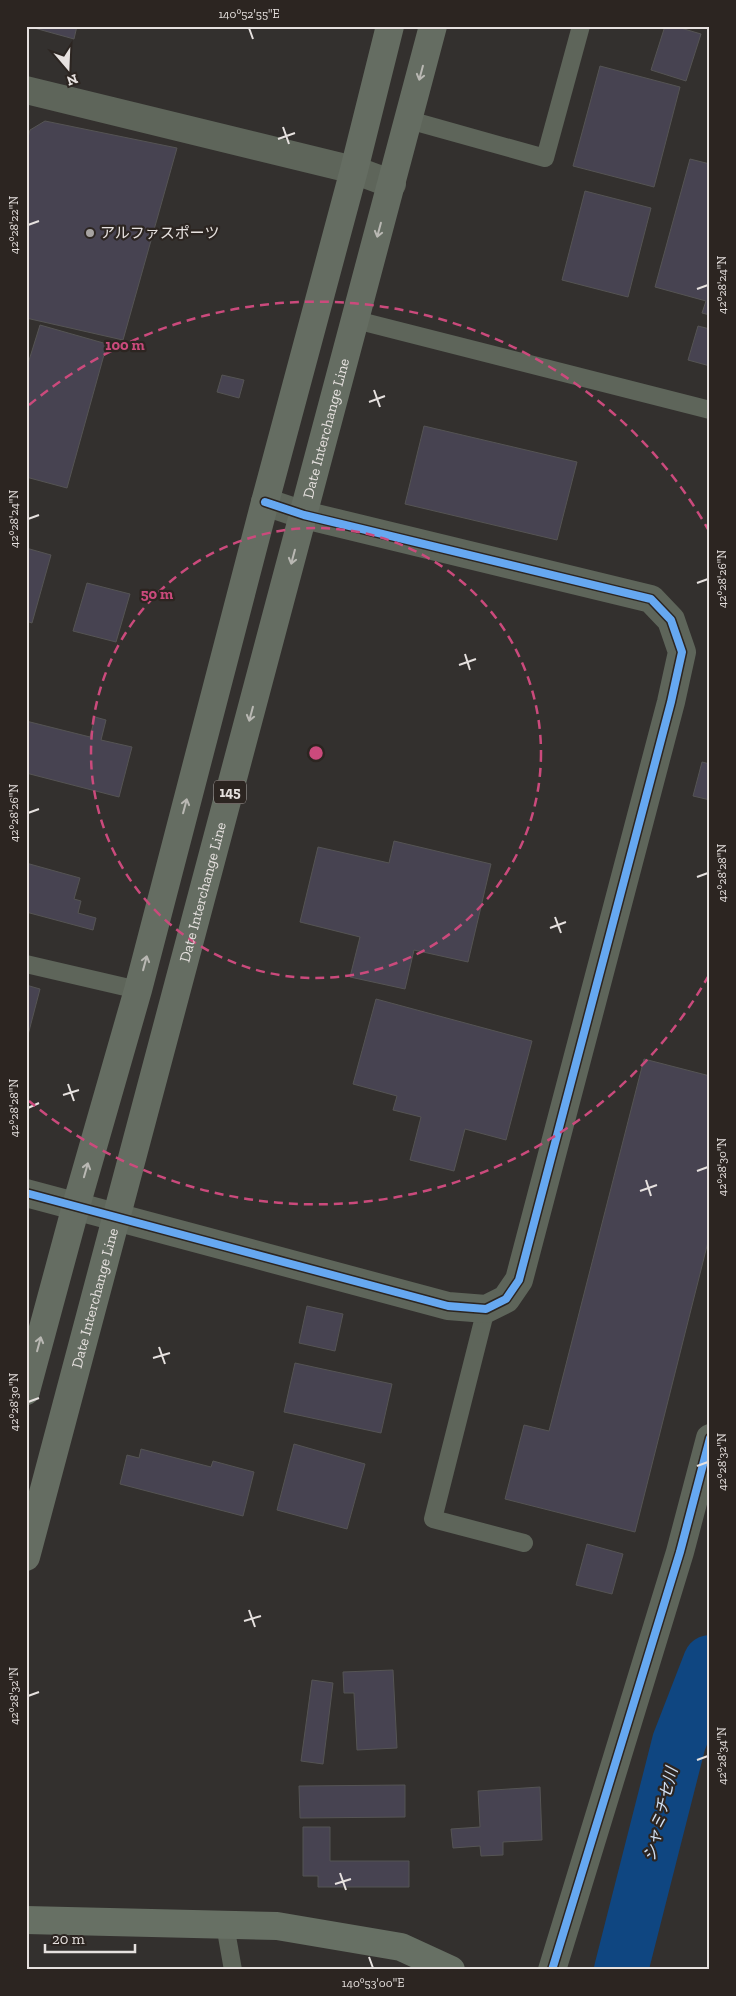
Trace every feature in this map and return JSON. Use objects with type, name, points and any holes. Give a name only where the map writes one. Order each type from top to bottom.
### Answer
[{"type":"main road","name":"145","points":[[26,1391],[76,1206],[138,990],[354,170],[390,26]]},
{"type":"main road","name":"Date Interchange Line","points":[[26,1557],[433,26]]},
{"type":"street","points":[[26,90],[354,170],[392,184]]},
{"type":"street","points":[[26,1193],[448,1306],[486,1309],[506,1299],[519,1280],[671,702],[682,652],[671,620],[652,599],[304,515],[265,502]]},
{"type":"street","points":[[552,1970],[680,1552],[710,1438]]},
{"type":"street","points":[[26,1920],[277,1926],[402,1947],[451,1970]]},
{"type":"lane","points":[[408,120],[544,158],[581,26]]},
{"type":"lane","points":[[356,320],[710,410]]},
{"type":"lane","points":[[26,964],[138,990]]},
{"type":"lane","points":[[486,1309],[433,1519],[524,1543]]},
{"type":"lane","points":[[225,1925],[233,1970]]},
{"type":"building","points":[[27,26],[77,26],[74,39]]},
{"type":"building","points":[[665,26],[674,26],[701,34],[686,81],[651,70]]},
{"type":"building","points":[[600,66],[680,87],[654,187],[573,166]]},
{"type":"building","name":"アルファスポーツ","points":[[45,121],[177,148],[123,340],[26,318],[26,145],[30,130]]},
{"type":"building","points":[[690,159],[710,164],[710,315],[702,313],[706,301],[655,287]]},
{"type":"building","points":[[585,191],[651,208],[628,297],[562,280]]},
{"type":"building","points":[[40,325],[107,344],[67,488],[26,477],[26,370]]},
{"type":"building","points":[[698,326],[710,329],[710,366],[688,360]]},
{"type":"building","points":[[222,375],[244,380],[239,398],[217,392]]},
{"type":"building","points":[[424,426],[577,462],[557,540],[405,504]]},
{"type":"building","points":[[26,548],[51,555],[32,623],[26,621]]},
{"type":"building","points":[[87,583],[130,594],[116,642],[73,631]]},
{"type":"building","points":[[95,717],[106,720],[101,740],[132,747],[119,797],[26,773],[26,721],[90,737]]},
{"type":"building","points":[[702,762],[710,764],[710,800],[693,796]]},
{"type":"building","points":[[394,841],[491,864],[468,962],[414,950],[405,989],[350,977],[360,937],[300,922],[318,847],[389,863]]},
{"type":"building","points":[[26,863],[80,878],[74,899],[81,901],[78,913],[96,918],[93,930],[26,912]]},
{"type":"building","points":[[26,985],[40,989],[28,1035],[26,1035]]},
{"type":"building","points":[[376,999],[532,1041],[506,1140],[465,1129],[454,1171],[410,1160],[421,1117],[393,1110],[397,1096],[353,1084]]},
{"type":"building","points":[[644,1059],[710,1076],[710,1234],[635,1532],[505,1499],[524,1425],[549,1431]]},
{"type":"building","points":[[307,1306],[343,1314],[335,1351],[299,1343]]},
{"type":"building","points":[[295,1363],[392,1384],[381,1433],[284,1412]]},
{"type":"building","points":[[294,1444],[365,1464],[347,1529],[277,1510]]},
{"type":"building","points":[[141,1449],[211,1467],[213,1461],[254,1472],[243,1516],[120,1484],[127,1455],[139,1458]]},
{"type":"building","points":[[587,1544],[623,1554],[612,1594],[576,1585]]},
{"type":"building","points":[[393,1670],[397,1748],[357,1750],[354,1693],[344,1693],[343,1672]]},
{"type":"building","points":[[312,1680],[333,1683],[323,1764],[301,1761]]},
{"type":"building","points":[[405,1785],[405,1817],[300,1818],[299,1786]]},
{"type":"building","points":[[540,1787],[542,1840],[503,1842],[503,1855],[481,1856],[480,1846],[453,1848],[451,1829],[480,1827],[478,1791]]},
{"type":"building","points":[[303,1827],[330,1827],[330,1861],[409,1861],[409,1887],[318,1887],[318,1876],[303,1876]]},
{"type":"waterway","name":"シャミチセ川","points":[[621,1970],[679,1742],[710,1662]]},
{"type":"cycle path","points":[[26,1193],[448,1306],[486,1309],[506,1299],[519,1280],[671,702],[682,652],[671,620],[651,599],[304,515],[265,502]]},
{"type":"cycle path","points":[[552,1970],[680,1552],[710,1438]]},
{"type":"place","name":"アルファスポーツ","points":[[90,233]]}]
